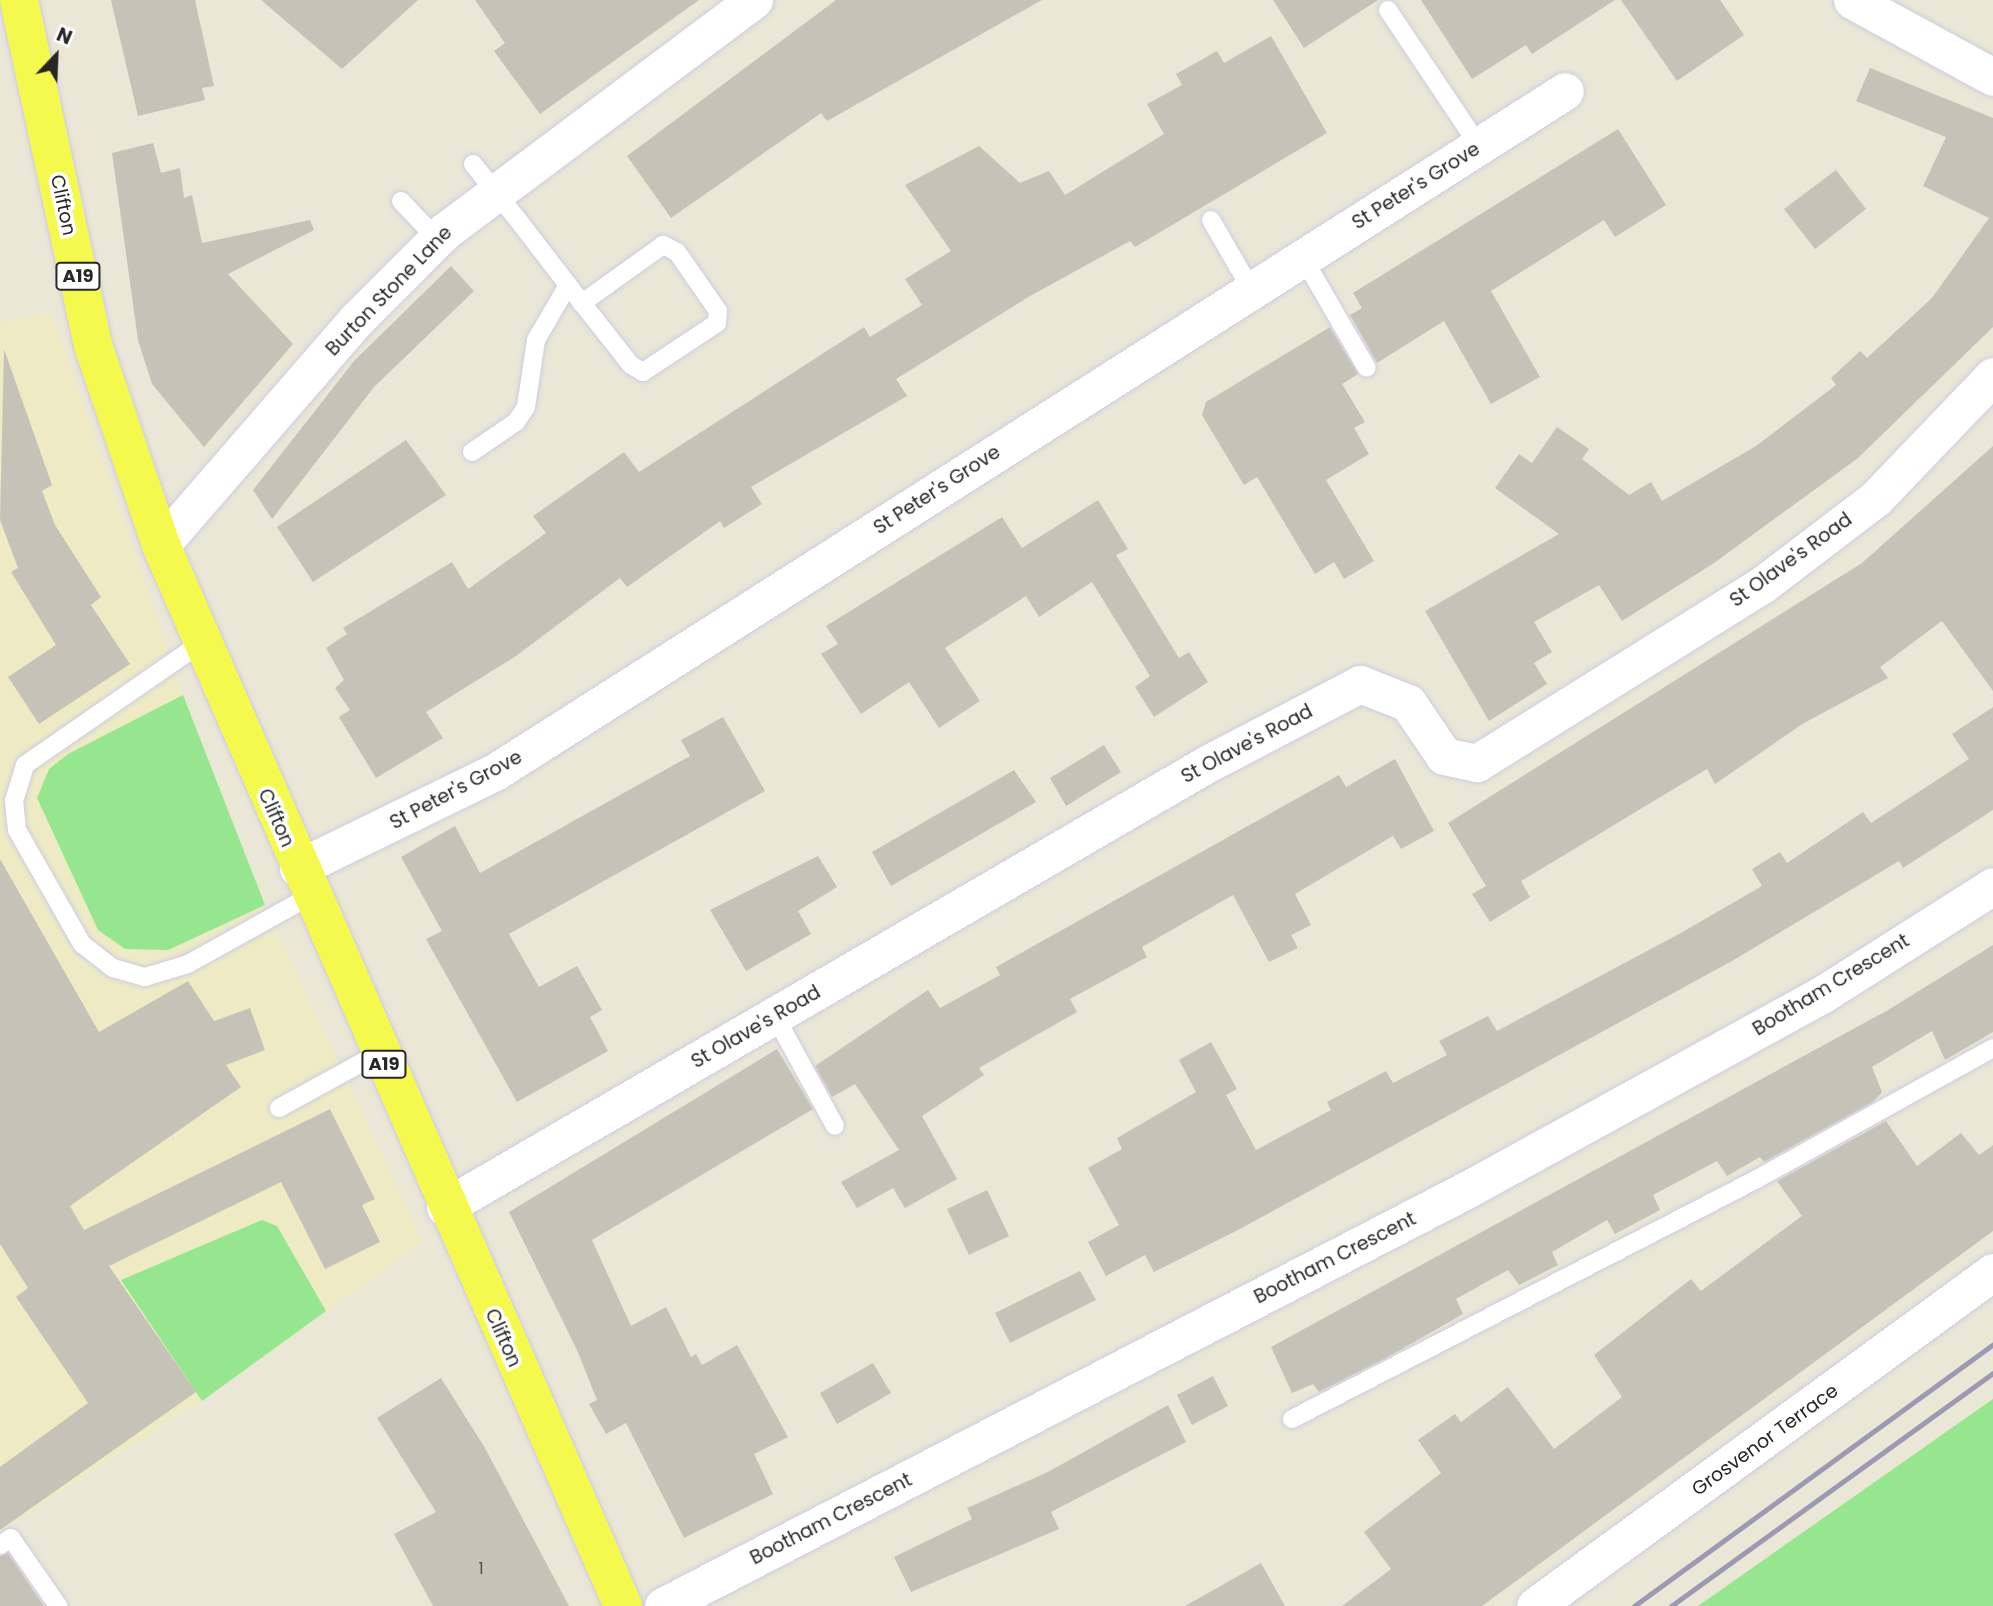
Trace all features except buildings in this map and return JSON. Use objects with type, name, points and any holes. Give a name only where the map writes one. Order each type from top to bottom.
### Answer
[{"type":"main road","name":"Clifton","points":[[13,7],[93,345],[161,545],[445,1207],[623,1606]]},
{"type":"street","name":"Burton Stone Lane","points":[[161,545],[357,319],[437,239],[754,0]]},
{"type":"street","points":[[1852,0],[1993,77]]},
{"type":"street","name":"St Peter's Grove","points":[[304,882],[495,772],[1302,256],[1565,92]]},
{"type":"street","name":"St Olave's Road","points":[[445,1207],[1207,764],[1360,684],[1408,704],[1444,756],[1477,763],[1762,584],[1876,498],[1993,376]]},
{"type":"street","name":"Bootham Crescent","points":[[663,1606],[1470,1188],[1823,994],[1993,886]]},
{"type":"street","name":"Grosvenor Terrace","points":[[1535,1606],[1993,1272]]},
{"type":"lane","points":[[1388,10],[1479,146]]},
{"type":"lane","points":[[473,164],[582,303],[643,372],[717,323],[718,311],[691,272],[663,245],[582,303]]},
{"type":"lane","points":[[401,201],[437,239]]},
{"type":"lane","points":[[1211,220],[1251,289]]},
{"type":"lane","points":[[1302,256],[1367,368]]},
{"type":"lane","points":[[472,452],[516,422],[526,407],[536,340],[568,285]]},
{"type":"lane","points":[[201,643],[25,765],[14,801],[17,830],[82,944],[113,968],[145,977],[188,964],[304,882]]},
{"type":"lane","points":[[775,1016],[835,1126]]},
{"type":"lane","points":[[1292,1419],[1757,1179],[1993,1048]]},
{"type":"lane","points":[[279,1108],[379,1052]]},
{"type":"lane","points":[[0,1545],[11,1538],[58,1606]]},
{"type":"shaded area","points":[[51,311],[183,695],[265,905],[423,1242],[202,1401],[0,1531],[0,323]]},
{"type":"green space","points":[[183,695],[265,905],[168,950],[125,949],[98,930],[37,798],[49,769],[68,754]]},
{"type":"green space","points":[[262,1220],[277,1226],[326,1311],[202,1401],[121,1280]]},
{"type":"green space","points":[[1993,1399],[1993,1606],[1698,1606]]},
{"type":"railway","points":[[1634,1606],[1993,1344]]},
{"type":"railway","points":[[1671,1606],[1993,1373]]}]
